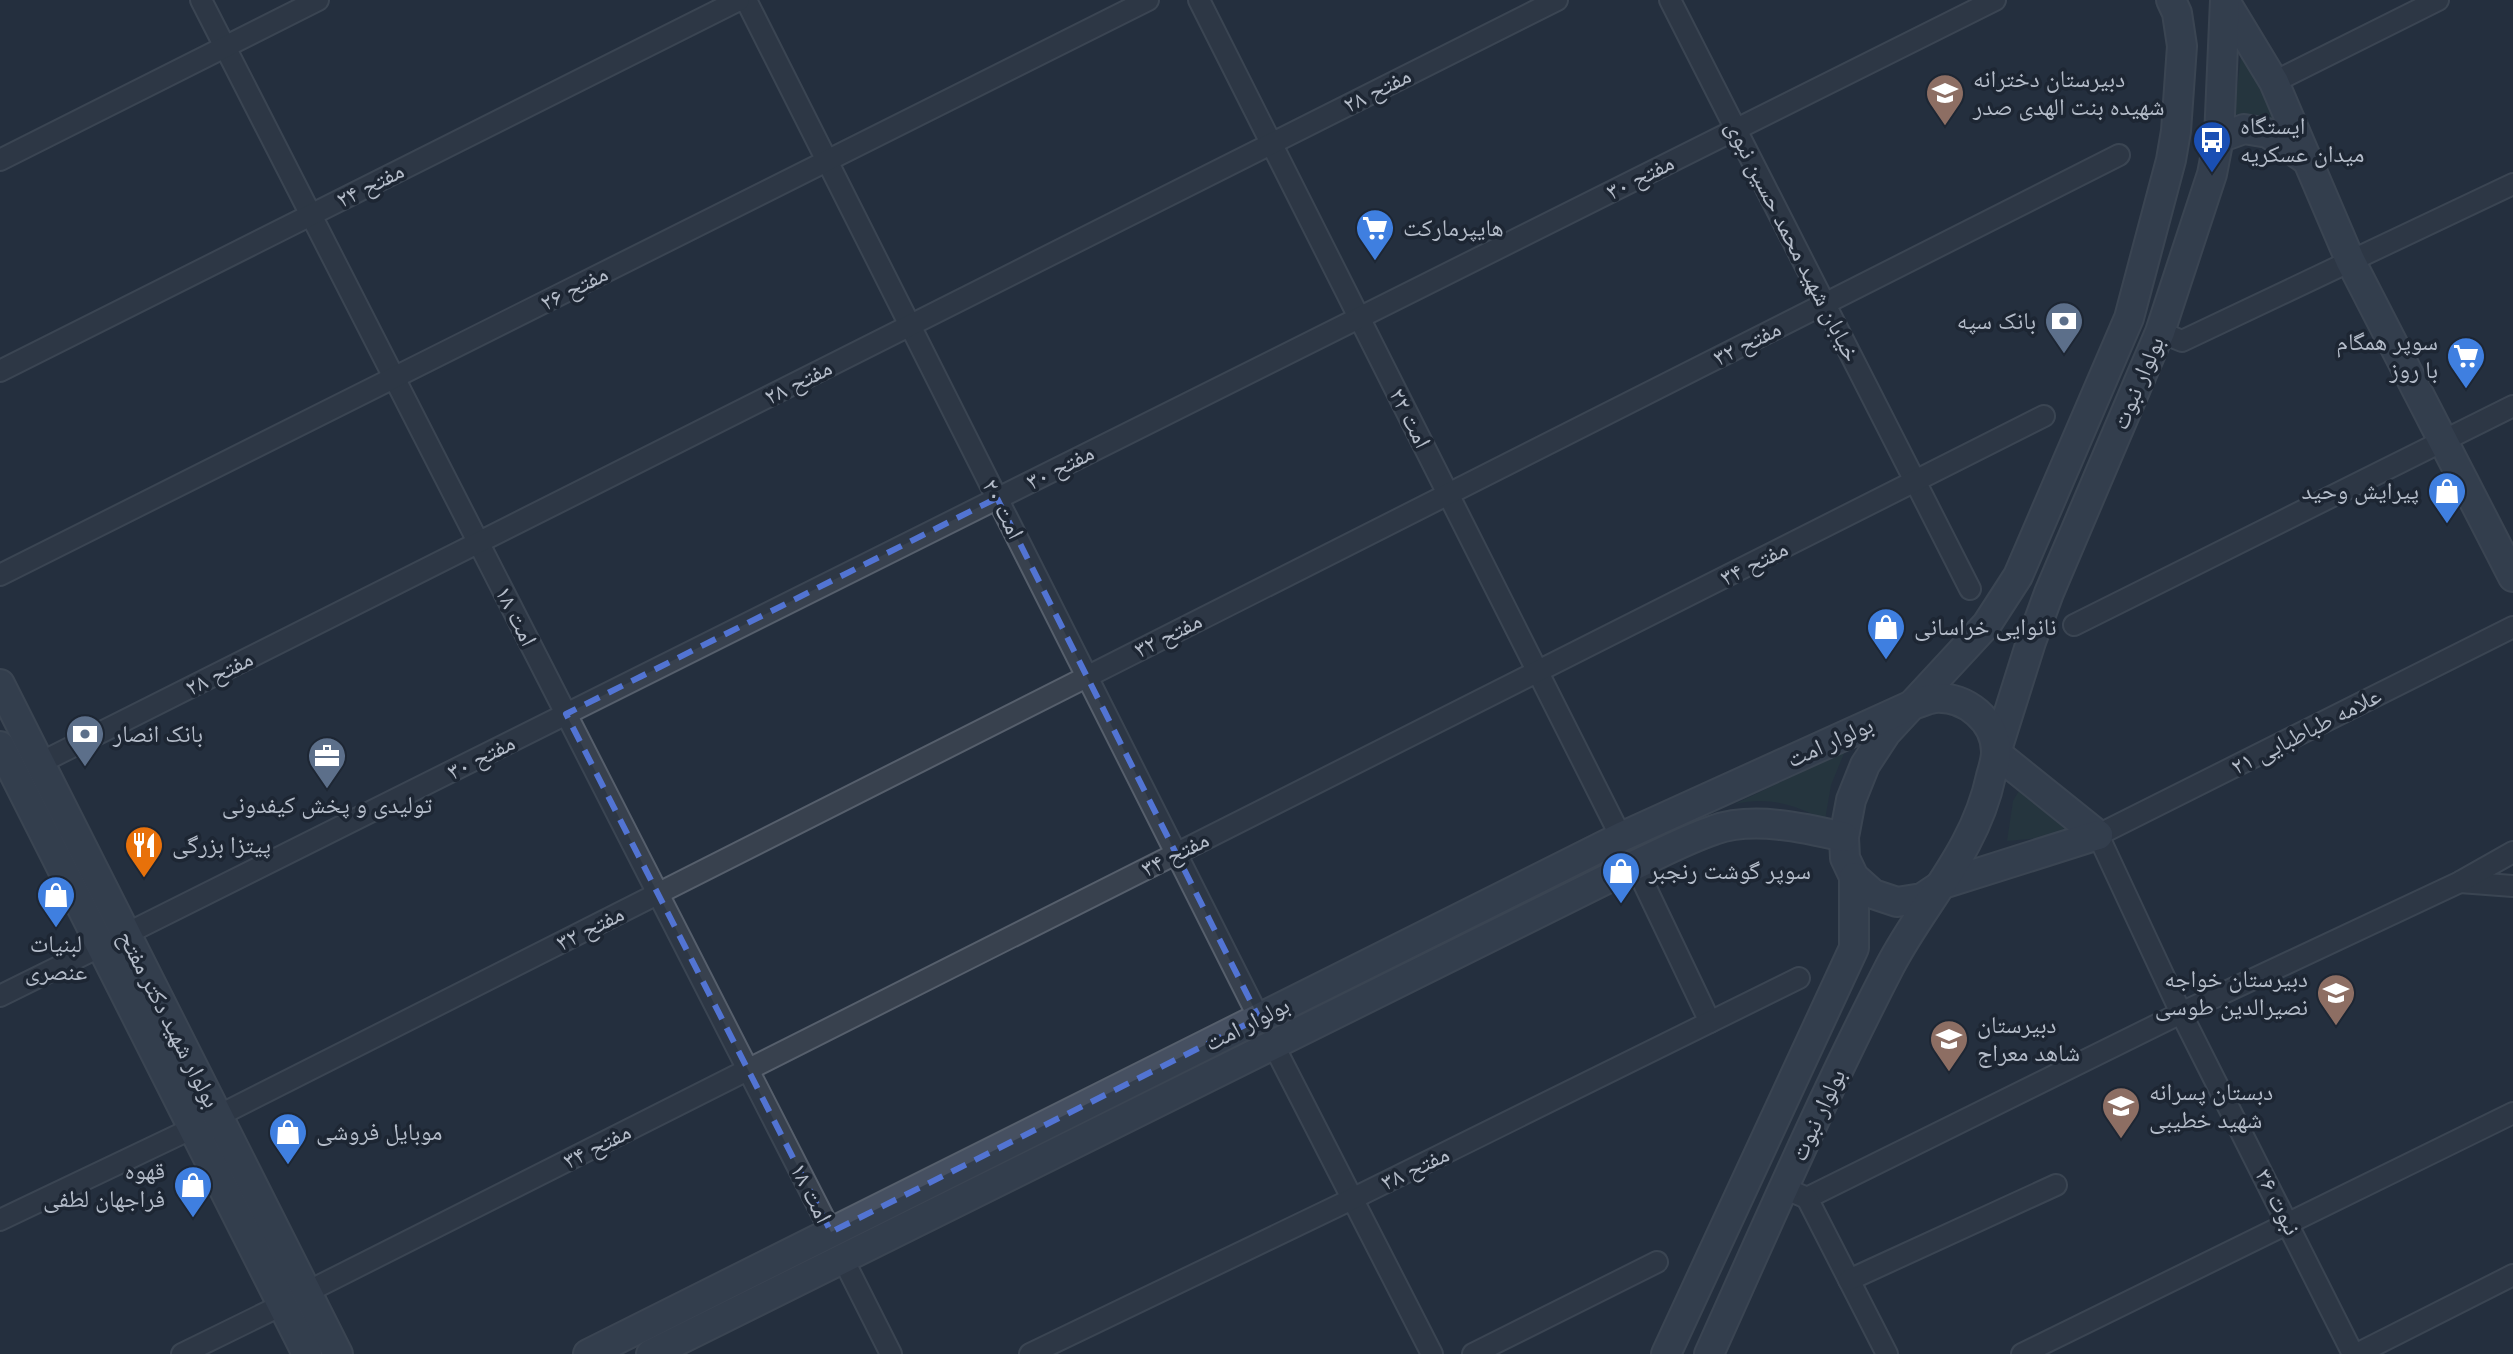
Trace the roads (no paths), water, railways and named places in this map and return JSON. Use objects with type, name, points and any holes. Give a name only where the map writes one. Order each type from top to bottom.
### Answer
[{"type":"main road","name":"بولوار نبوت","points":[[1912,705],[1987,624],[2018,576],[2129,318],[2176,131],[2182,46],[2177,13],[2171,0]]},
{"type":"main road","name":"بولوار نبوت","points":[[1996,753],[2049,593],[2160,332],[2212,174],[2219,138],[2225,1]]},
{"type":"main road","points":[[2225,1],[2274,82],[2350,260],[2513,577]]},
{"type":"main road","points":[[2219,138],[2244,129],[2268,133],[2305,159]]},
{"type":"main road","name":"بولوار شهید دکتر مفتح","points":[[0,684],[18,774]]},
{"type":"main road","points":[[1943,884],[1968,843],[1986,799],[1996,753],[1991,730],[1977,712],[1957,700],[1934,698],[1912,705],[1886,733],[1865,765],[1851,800],[1844,837],[1845,858],[1854,877],[1873,894],[1897,902],[1922,898],[1943,884],[2098,835]]},
{"type":"main road","name":"بولوار امت","points":[[651,1354],[836,1245],[1259,1018],[1621,837],[1912,705]]},
{"type":"main road","name":"بولوار شهید دکتر مفتح","points":[[0,746],[113,940],[295,1299],[338,1354]]},
{"type":"main road","points":[[1996,753],[2098,835]]},
{"type":"main road","name":"بولوار امت","points":[[588,1354],[836,1245],[1273,1044],[1635,865],[1717,828],[1764,824],[1799,827],[1844,837]]},
{"type":"main road","name":"بولوار نبوت","points":[[1666,1354],[1854,948],[1854,877]]},
{"type":"main road","name":"بولوار نبوت","points":[[1709,1354],[1795,1193],[1891,964],[1943,884]]},
{"type":"main road","name":"بولوار شهید دکتر مفتح","points":[[295,1299],[307,1354]]},
{"type":"street","name":"امت ۱۸","points":[[201,0],[891,1354]]},
{"type":"street","points":[[0,160],[318,0]]},
{"type":"street","name":"مفتح ۲۴","points":[[0,371],[739,0]]},
{"type":"street","name":"امت ۲۰","points":[[746,0],[1259,1018]]},
{"type":"street","name":"مفتح ۲۶","points":[[0,575],[1148,0]]},
{"type":"street","name":"امت ۲۲","points":[[1199,0],[1621,837]]},
{"type":"street","name":"مفتح ۲۸","points":[[18,774],[1557,0]]},
{"type":"street","name":"خیابان شهید محمد حسین نبوی","points":[[1670,0],[1970,589]]},
{"type":"street","name":"مفتح ۳۰","points":[[0,996],[1995,0]]},
{"type":"street","points":[[2274,82],[2438,0]]},
{"type":"street","name":"مفتح ۳۲","points":[[0,1220],[206,1122],[2119,155]]},
{"type":"street","points":[[2160,332],[2182,341],[2513,184]]},
{"type":"street","points":[[2074,625],[2513,406]]},
{"type":"street","name":"مفتح ۳۴","points":[[182,1354],[2044,416]]},
{"type":"street","name":"علامه طباطبایی ۲۱","points":[[2098,835],[2513,627]]},
{"type":"street","name":"نبوت ۳۶","points":[[2098,835],[2181,1013],[2355,1354]]},
{"type":"street","points":[[1887,1354],[1849,1280],[1795,1193],[2460,882],[2513,852]]},
{"type":"street","points":[[1635,865],[1710,1022]]},
{"type":"street","points":[[2460,882],[2513,886]]},
{"type":"street","name":"مفتح ۳۸","points":[[1030,1354],[1799,978]]},
{"type":"street","points":[[1273,1044],[1432,1354]]},
{"type":"street","points":[[2022,1354],[2513,1113]]},
{"type":"street","points":[[1849,1280],[2056,1185]]},
{"type":"street","points":[[1473,1354],[1657,1262]]},
{"type":"street","points":[[2355,1354],[2513,1275]]},
{"type":"place","name":"دبیرستان دخترانه شهیده بنت الهدی صدر","points":[[1945,127]]},
{"type":"place","name":"ایستگاه میدان عسکریه","points":[[2212,174]]},
{"type":"place","name":"هایپرمارکت","points":[[1375,262]]},
{"type":"place","name":"بانک سپه","points":[[2064,355]]},
{"type":"place","name":"سوپر همگام با روز","points":[[2466,390]]},
{"type":"place","name":"پیرایش وحید","points":[[2447,525]]},
{"type":"place","name":"نانوایی خراسانی","points":[[1886,661]]},
{"type":"place","name":"بانک انصار","points":[[85,768]]},
{"type":"place","name":"تولیدی و پخش کیفدونی","points":[[327,790]]},
{"type":"place","name":"پیتزا بزرگی","points":[[144,879]]},
{"type":"place","name":"سوپر گوشت رنجبر","points":[[1621,905]]},
{"type":"place","name":"لبنیات عنصری","points":[[56,929]]},
{"type":"place","name":"دبیرستان خواجه نصیرالدین طوسی","points":[[2336,1027]]},
{"type":"place","name":"دبیرستان شاهد معراج","points":[[1949,1073]]},
{"type":"place","name":"دبستان پسرانه شهید خطیبی","points":[[2121,1140]]},
{"type":"place","name":"موبایل فروشی","points":[[288,1166]]},
{"type":"place","name":"قهوه فراجهان لطفی","points":[[193,1219]]}]
